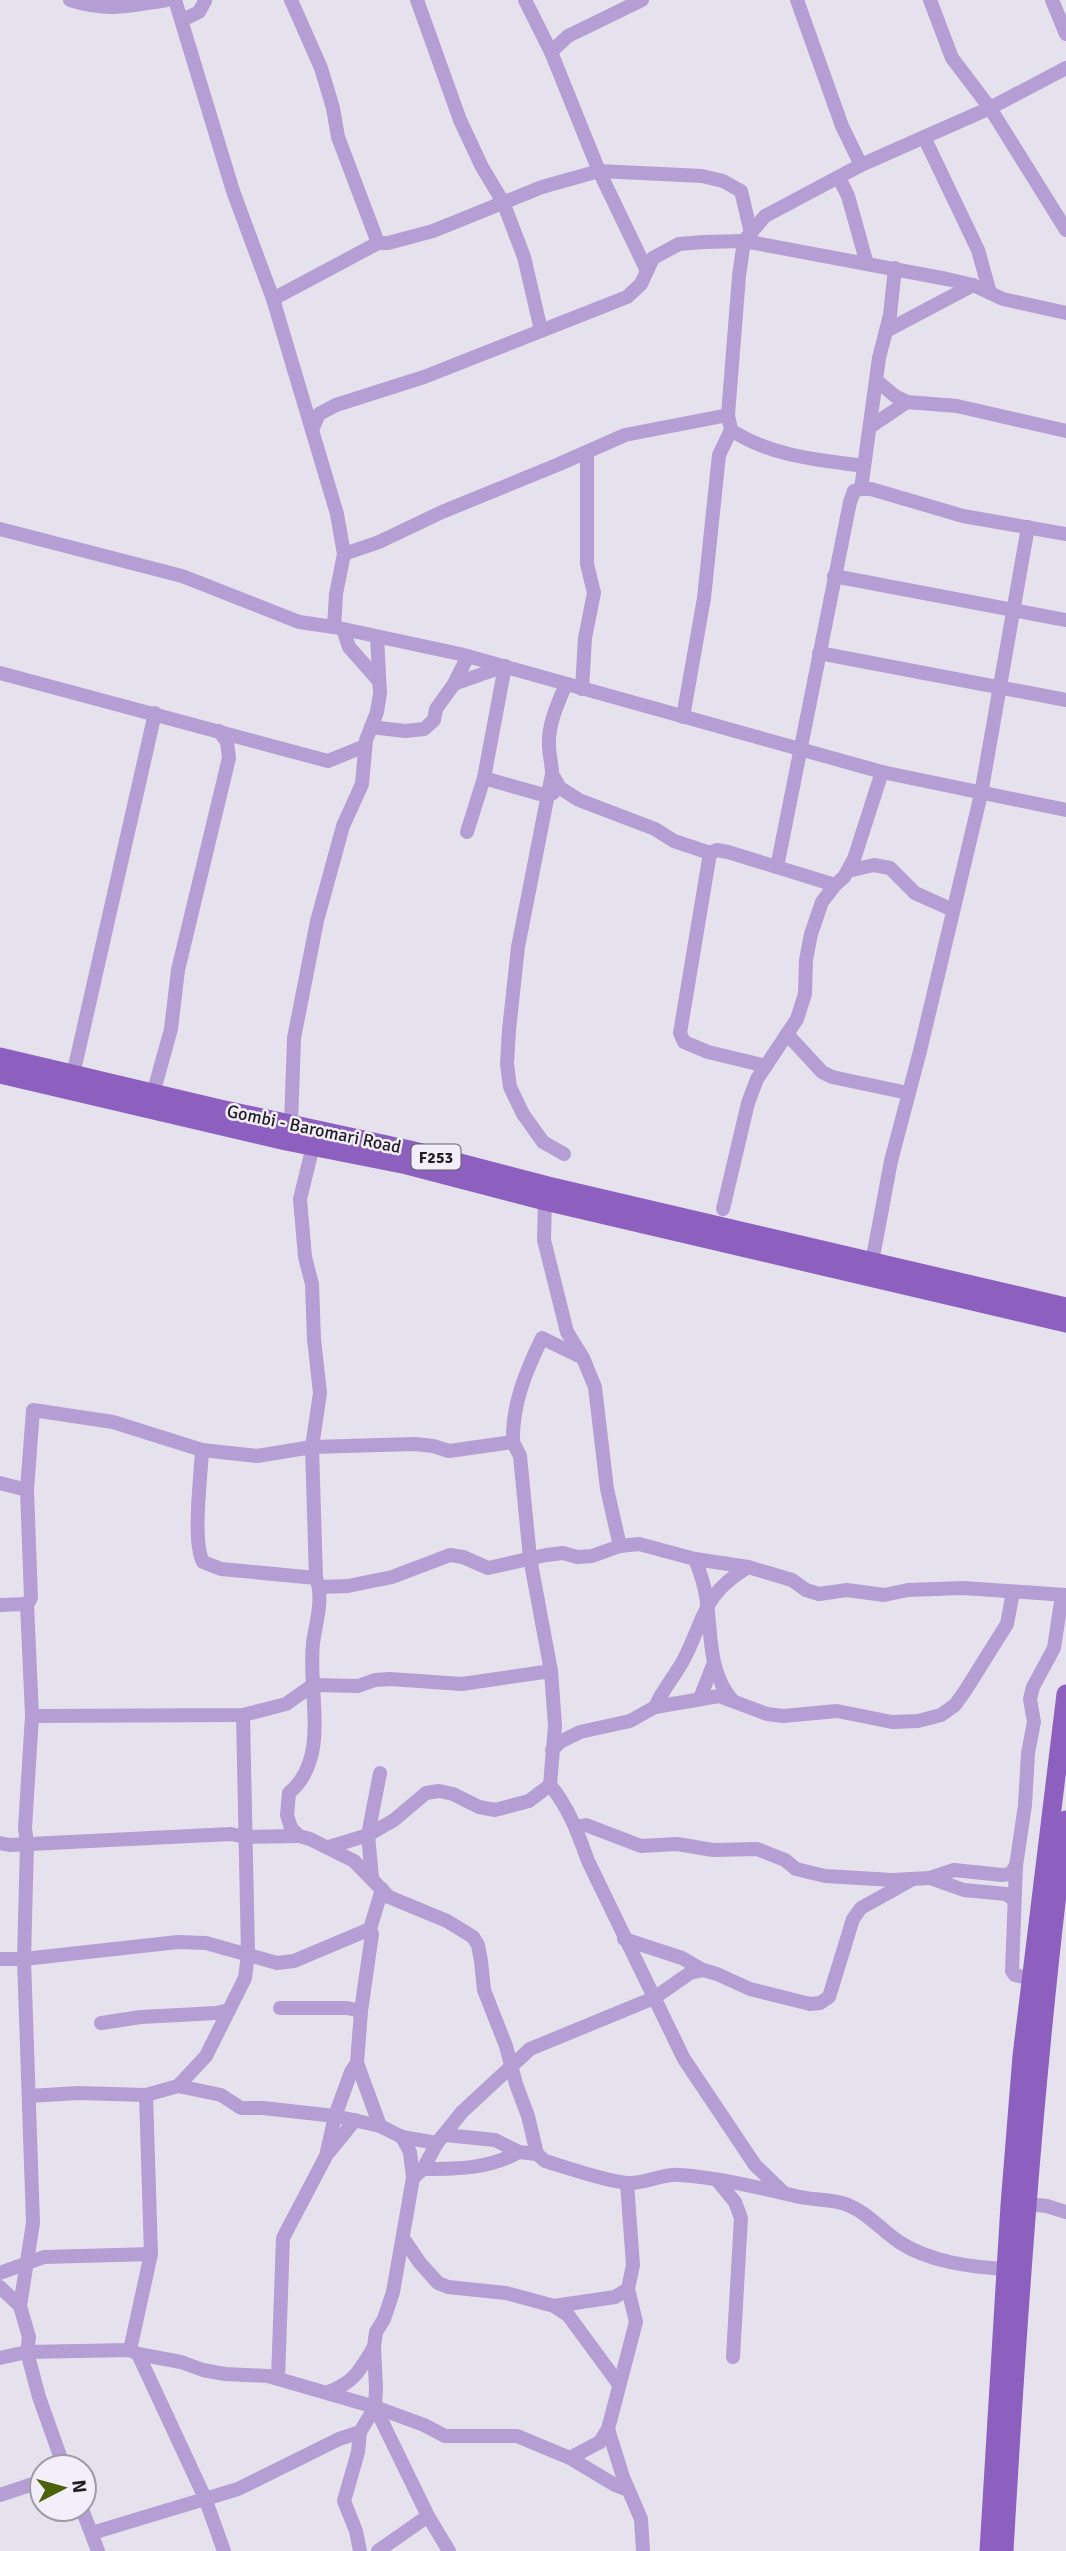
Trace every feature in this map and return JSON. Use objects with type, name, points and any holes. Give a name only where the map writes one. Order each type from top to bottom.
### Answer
[{"type":"main road","name":"Gombi - Baromari Road","points":[[0,1057],[153,1094],[288,1132],[313,1146],[407,1165],[545,1201],[870,1269]]},
{"type":"main road","name":"Gombi - Baromari Road","points":[[0,1074],[288,1132],[410,1150],[870,1269]]},
{"type":"main road","name":"F253","points":[[870,1269],[1066,1307]]},
{"type":"main road","name":"F253","points":[[870,1269],[1066,1323]]},
{"type":"main road","points":[[989,2551],[1022,2056],[1066,1694]]},
{"type":"main road","points":[[1004,2551],[1026,2204],[1041,2029],[1066,1820]]},
{"type":"street","points":[[70,0],[100,8],[167,0]]},
{"type":"street","points":[[174,0],[233,191],[272,299],[337,514],[344,554],[336,594],[338,627],[349,647],[379,681]]},
{"type":"street","points":[[195,0],[206,0]]},
{"type":"street","points":[[182,20],[199,12],[206,0]]},
{"type":"street","points":[[291,0],[321,68],[338,137],[378,243]]},
{"type":"street","points":[[417,0],[460,120],[482,167],[503,202],[524,257],[541,330]]},
{"type":"street","points":[[525,0],[551,52],[599,172],[647,271]]},
{"type":"street","points":[[551,52],[568,36],[642,0]]},
{"type":"street","points":[[797,0],[842,126],[861,165]]},
{"type":"street","points":[[930,0],[952,58],[1060,209],[1066,230]]},
{"type":"street","points":[[1052,0],[1066,34]]},
{"type":"street","points":[[748,237],[765,216],[861,165],[990,108],[1066,68]]},
{"type":"street","points":[[924,137],[978,250],[990,293]]},
{"type":"street","points":[[272,299],[378,243],[388,243],[433,231],[542,187],[599,172],[702,176],[723,181],[741,191],[748,237],[739,276],[727,415],[731,430],[744,439],[791,455],[864,466]]},
{"type":"street","points":[[839,178],[848,197],[867,264]]},
{"type":"street","points":[[312,430],[319,414],[336,405],[424,377],[627,297],[641,284],[653,258],[679,244],[748,237],[973,285],[1003,299],[1066,313]]},
{"type":"street","points":[[861,488],[876,380],[888,330],[895,268]]},
{"type":"street","points":[[888,330],[973,285]]},
{"type":"street","points":[[876,380],[895,397],[907,402],[957,406],[1066,431]]},
{"type":"street","points":[[870,427],[907,402]]},
{"type":"street","points":[[344,554],[379,542],[442,512],[625,435],[727,415]]},
{"type":"street","points":[[683,717],[704,598],[719,455],[731,430]]},
{"type":"street","points":[[582,689],[585,638],[594,593],[587,564],[587,452]]},
{"type":"street","points":[[776,867],[818,653],[854,491],[861,488],[963,516],[1066,534]]},
{"type":"street","points":[[870,1269],[891,1161],[981,794],[1028,527]]},
{"type":"street","points":[[0,529],[182,576],[299,622],[338,627],[468,656],[882,772],[1066,810]]},
{"type":"street","points":[[834,576],[1066,620]]},
{"type":"street","points":[[288,1132],[294,1038],[317,921],[343,826],[362,784],[365,746],[380,693],[377,636]]},
{"type":"street","points":[[818,653],[1066,700]]},
{"type":"street","points":[[371,727],[405,731],[424,729],[434,720],[436,709],[454,684],[468,656]]},
{"type":"street","points":[[454,684],[505,666]]},
{"type":"street","points":[[467,832],[484,778],[505,666]]},
{"type":"street","points":[[0,673],[328,761],[365,746]]},
{"type":"street","points":[[564,1154],[543,1142],[523,1114],[510,1087],[508,1064],[519,947],[552,774],[550,731],[566,684]]},
{"type":"street","points":[[73,1075],[155,713]]},
{"type":"street","points":[[153,1094],[171,1028],[178,970],[229,758],[227,742],[219,731]]},
{"type":"street","points":[[723,1209],[748,1103],[757,1079],[797,1019],[805,994],[806,960],[811,934],[822,902],[835,884],[844,877],[854,859],[882,772]]},
{"type":"street","points":[[552,774],[560,788],[599,809],[655,829],[674,841],[710,853],[717,850],[728,852],[835,884]]},
{"type":"street","points":[[484,778],[547,796],[560,788]]},
{"type":"street","points":[[710,853],[680,1033],[684,1042],[708,1052],[766,1066]]},
{"type":"street","points":[[848,871],[873,865],[890,868],[915,893],[953,910]]},
{"type":"street","points":[[787,1034],[822,1072],[832,1077],[908,1093]]},
{"type":"street","points":[[299,1836],[291,1828],[287,1801],[289,1793],[300,1784],[312,1754],[312,1661],[318,1583],[312,1447],[320,1393],[312,1284],[304,1257],[300,1199],[313,1146]]},
{"type":"street","points":[[545,1201],[544,1240],[567,1332],[583,1358],[595,1387],[607,1489],[620,1546]]},
{"type":"street","points":[[583,1358],[542,1338],[528,1365],[513,1424],[513,1442],[520,1456],[530,1558],[551,1671],[554,1715],[550,1785],[565,1804],[577,1827],[588,1861],[684,2059],[755,2165],[783,2193]]},
{"type":"street","points":[[59,2453],[39,2397],[27,2352],[29,2337],[20,2306],[33,2223],[24,1959],[27,1844],[25,1828],[32,1716],[27,1604],[31,1598],[27,1490],[33,1410],[113,1422],[202,1450],[257,1456],[312,1447],[415,1444],[449,1451],[513,1442]]},
{"type":"street","points":[[202,1450],[199,1555],[203,1562],[221,1569],[348,1586],[392,1577],[450,1555],[463,1557],[488,1568],[564,1553],[577,1557],[592,1556],[620,1546],[639,1544],[695,1559],[748,1567],[792,1580],[806,1590],[819,1594],[847,1590],[884,1595],[908,1590],[963,1588],[1064,1595],[1054,1648],[1033,1687],[1030,1699],[1034,1722],[1028,1753],[1025,1805],[1013,1899],[1012,1971],[1015,1975],[1032,1979]]},
{"type":"street","points":[[0,1483],[27,1490]]},
{"type":"street","points":[[695,1559],[707,1605],[713,1665],[721,1686],[732,1700]]},
{"type":"street","points":[[655,1707],[684,1658],[707,1605],[719,1587],[748,1567]]},
{"type":"street","points":[[552,1750],[559,1742],[580,1732],[630,1721],[655,1707],[719,1696],[767,1714],[783,1716],[837,1711],[892,1723],[918,1721],[941,1715],[954,1706],[965,1691],[1007,1624],[1013,1592]]},
{"type":"street","points":[[0,1605],[27,1604]]},
{"type":"street","points":[[700,1698],[713,1665]]},
{"type":"street","points":[[32,1716],[243,1714],[286,1704],[313,1685],[358,1686],[375,1680],[390,1679],[462,1684],[551,1671]]},
{"type":"street","points":[[178,2086],[206,2056],[245,1978],[248,1954],[243,1714]]},
{"type":"street","points":[[554,1715],[580,1732]]},
{"type":"street","points":[[380,1773],[368,1835],[377,1884],[357,2063],[380,2126]]},
{"type":"street","points":[[329,1847],[368,1835],[394,1820],[426,1793],[439,1791],[453,1794],[479,1807],[495,1810],[529,1801],[550,1785]]},
{"type":"street","points":[[577,1827],[586,1825],[641,1846],[677,1843],[713,1850],[757,1849],[785,1860],[796,1869],[825,1876],[914,1879],[930,1878],[954,1870],[1002,1875],[1010,1874],[1016,1866]]},
{"type":"street","points":[[0,1843],[231,1834],[246,1837],[299,1836],[329,1847],[354,1861],[389,1897],[447,1922],[473,1937],[478,1945],[484,1990],[506,2046],[537,2154]]},
{"type":"street","points":[[930,1878],[964,1890],[996,1892],[1013,1899]]},
{"type":"street","points":[[624,1939],[682,1958],[703,1970],[750,1989],[810,2004],[820,2003],[829,1997],[853,1919],[861,1909],[914,1879]]},
{"type":"street","points":[[0,1959],[24,1959],[178,1942],[206,1943],[277,1963],[294,1961],[370,1929]]},
{"type":"street","points":[[360,2551],[356,2531],[344,2501],[358,2452],[360,2432],[375,2407],[376,2332],[384,2319],[393,2292],[418,2173],[462,2112],[530,2049],[654,1998],[690,1973],[703,1970]]},
{"type":"street","points":[[280,2008],[347,2008],[361,2011]]},
{"type":"street","points":[[101,2022],[229,2010]]},
{"type":"street","points":[[326,2156],[335,2116],[357,2063]]},
{"type":"street","points":[[29,2096],[78,2093],[146,2095],[178,2086],[221,2095],[241,2108],[335,2116],[380,2126],[402,2137],[495,2140],[519,2152],[537,2154],[545,2161],[627,2183],[651,2181],[677,2174],[842,2203],[856,2208],[901,2244],[943,2261],[977,2268],[1006,2269]]},
{"type":"street","points":[[146,2095],[151,2254],[134,2352],[205,2498],[224,2551]]},
{"type":"street","points":[[278,2379],[283,2238],[326,2156],[355,2120]]},
{"type":"street","points":[[402,2137],[411,2152],[418,2173]]},
{"type":"street","points":[[418,2173],[491,2165],[519,2152]]},
{"type":"street","points":[[755,2165],[762,2188]]},
{"type":"street","points":[[717,2180],[735,2202],[741,2218],[733,2357]]},
{"type":"street","points":[[570,2458],[600,2442],[608,2429],[636,2322],[628,2289],[633,2265],[627,2183]]},
{"type":"street","points":[[1026,2204],[1047,2206],[1066,2212]]},
{"type":"street","points":[[403,2238],[438,2283],[448,2287],[506,2293],[554,2306],[568,2315],[618,2383]]},
{"type":"street","points":[[0,2273],[44,2257],[151,2254]]},
{"type":"street","points":[[0,2287],[20,2306]]},
{"type":"street","points":[[554,2306],[615,2297],[628,2289]]},
{"type":"street","points":[[328,2392],[348,2383],[359,2373],[374,2347]]},
{"type":"street","points":[[0,2358],[27,2352],[134,2352],[225,2374],[278,2379],[375,2407],[424,2425],[445,2436],[517,2436],[570,2458],[628,2490]]},
{"type":"street","points":[[375,2407],[428,2516],[449,2551]]},
{"type":"street","points":[[608,2429],[628,2490],[641,2519],[643,2551]]},
{"type":"street","points":[[92,2533],[238,2489],[339,2439],[360,2432]]},
{"type":"street","points":[[0,2495],[28,2486]]},
{"type":"street","points":[[378,2551],[428,2516]]},
{"type":"street","points":[[88,2523],[98,2551]]}]
